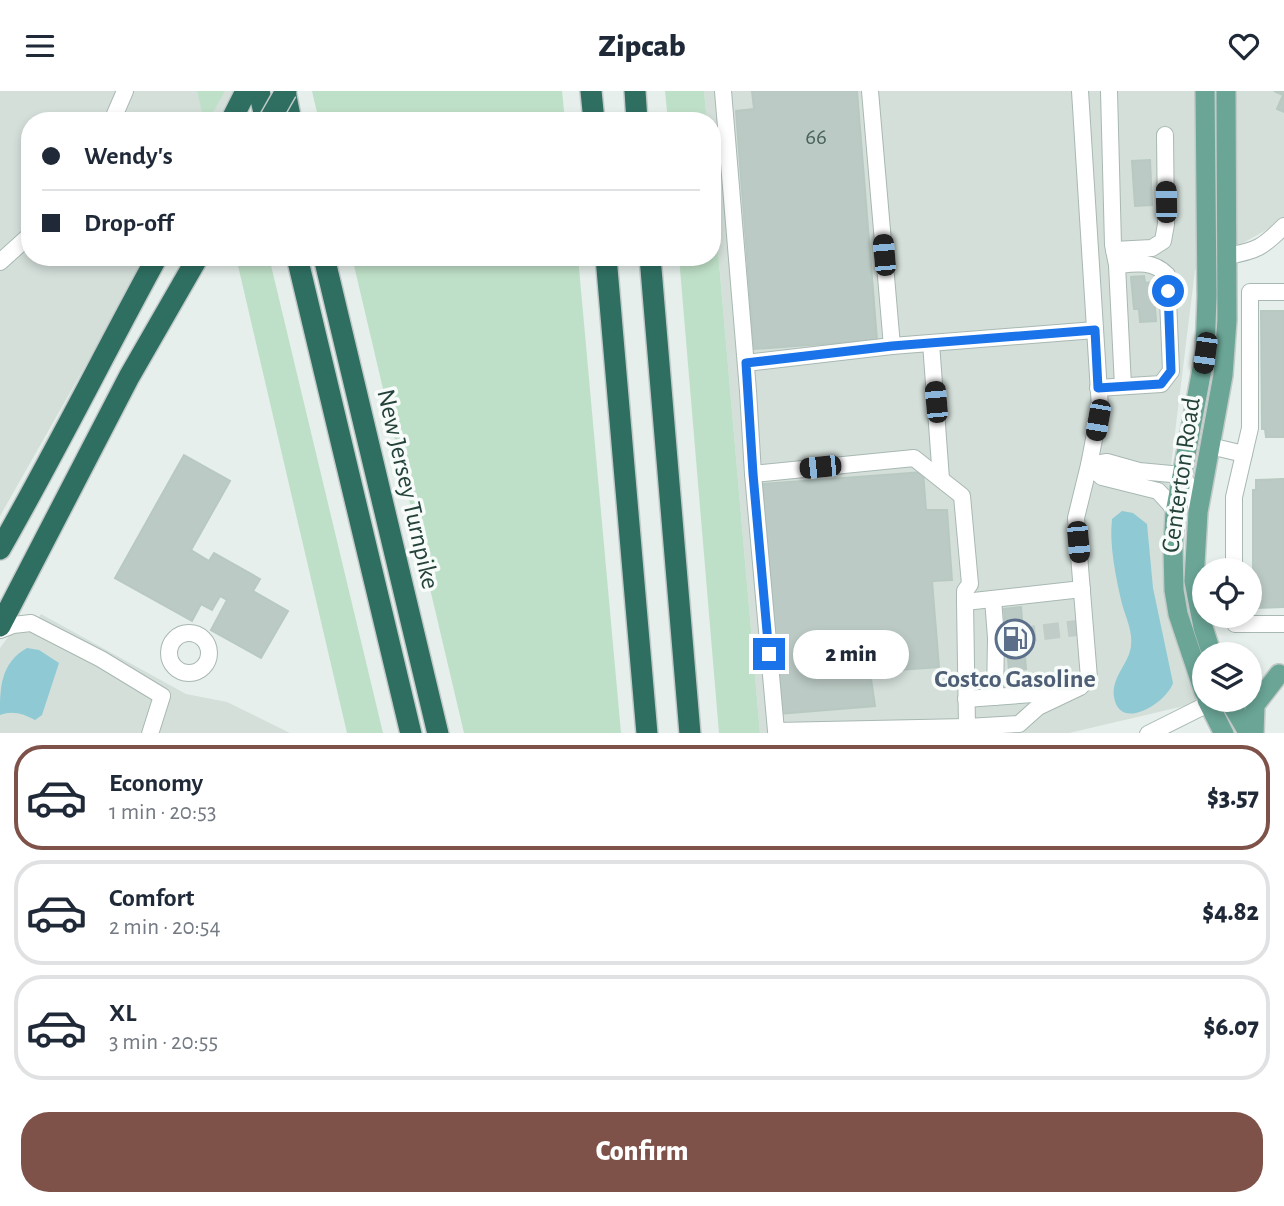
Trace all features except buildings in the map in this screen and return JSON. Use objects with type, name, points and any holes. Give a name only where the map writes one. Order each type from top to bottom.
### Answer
[{"type":"highway","points":[[236,112],[246,91]]},
{"type":"highway","points":[[259,91],[265,112]]},
{"type":"highway","points":[[273,112],[285,91]]},
{"type":"highway","points":[[285,91],[289,112]]},
{"type":"highway","points":[[591,91],[593,112]]},
{"type":"highway","points":[[635,91],[636,112]]},
{"type":"highway","points":[[0,549],[72,420],[96,369],[152,266]]},
{"type":"highway","points":[[0,628],[129,377],[193,266]]},
{"type":"highway","name":"New Jersey Turnpike","points":[[299,266],[411,733]]},
{"type":"highway","name":"New Jersey Turnpike","points":[[326,266],[438,733]]},
{"type":"highway","points":[[607,266],[647,733]]},
{"type":"highway","points":[[651,266],[690,733]]},
{"type":"main road","name":"Centerton Road","points":[[1192,655],[1184,634],[1174,590],[1175,513],[1205,353],[1205,91]]},
{"type":"main road","name":"Centerton Road","points":[[1208,642],[1194,581],[1198,512],[1223,375],[1227,281],[1226,91]]},
{"type":"main road","points":[[1205,353],[1211,376],[1202,431],[1210,446]]},
{"type":"main road","points":[[1262,682],[1281,673]]},
{"type":"main road","points":[[1252,733],[1255,705],[1281,673]]},
{"type":"main road","name":"Centerton Road","points":[[1215,712],[1224,733]]},
{"type":"main road","points":[[1237,712],[1252,733]]},
{"type":"street","points":[[116,112],[125,91]]},
{"type":"street","points":[[723,91],[776,731],[1019,724],[1038,707],[1080,687],[1088,678],[1076,518],[1090,464],[1100,408],[1080,91]]},
{"type":"street","points":[[870,91],[892,346]]},
{"type":"street","points":[[1109,91],[1123,387]]},
{"type":"street","points":[[1116,257],[1152,249],[1163,241],[1166,224],[1165,135]]},
{"type":"street","points":[[1227,256],[1252,252],[1263,246],[1284,226]]},
{"type":"street","points":[[0,262],[21,243]]},
{"type":"street","points":[[1098,388],[1161,384],[1171,371],[1167,275],[1159,266],[1116,257]]},
{"type":"street","points":[[1227,281],[1250,292],[1284,292]]},
{"type":"street","points":[[1234,558],[1234,497],[1250,428],[1250,292]]},
{"type":"street","points":[[746,363],[892,346],[1095,330]]},
{"type":"street","points":[[931,343],[941,479]]},
{"type":"street","points":[[1210,446],[1244,454]]},
{"type":"street","points":[[753,474],[914,458],[962,496],[970,585],[965,591],[967,727]]},
{"type":"street","points":[[1090,464],[1107,462],[1139,471],[1182,475],[1191,489],[1198,512]]},
{"type":"street","points":[[1090,464],[1102,477],[1158,491],[1175,513]]},
{"type":"street","points":[[965,602],[1082,589]]},
{"type":"street","points":[[993,599],[996,639],[995,697]]},
{"type":"street","points":[[0,628],[31,623],[101,659],[162,696],[150,733]]},
{"type":"street","points":[[1262,624],[1284,624]]},
{"type":"street","points":[[966,699],[1070,692]]},
{"type":"street","points":[[1158,732],[1192,710]]},
{"type":"shaded area","points":[[0,91],[240,91],[228,112],[21,112],[21,266],[142,266],[0,516]]},
{"type":"shaded area","points":[[704,91],[1284,91],[1284,220],[1195,270],[1162,539],[1192,612],[1192,628],[1198,628],[1204,642],[1192,642],[1192,704],[1069,733],[760,733],[719,266],[721,112],[706,112]]},
{"type":"shaded area","points":[[41,614],[186,694],[227,702],[290,733],[0,733],[0,648],[11,633],[29,633]]},
{"type":"green space","points":[[197,91],[225,91],[213,112],[202,112]]},
{"type":"green space","points":[[312,91],[562,91],[564,112],[317,112]]},
{"type":"green space","points":[[665,91],[704,91],[706,112],[667,112]]},
{"type":"green space","points":[[238,266],[271,266],[383,733],[347,733]]},
{"type":"green space","points":[[354,266],[579,266],[621,733],[464,733]]},
{"type":"green space","points":[[680,266],[719,266],[760,733],[719,733]]},
{"type":"water","points":[[1122,511],[1133,513],[1147,524],[1153,588],[1173,683],[1169,691],[1153,705],[1134,713],[1125,713],[1118,708],[1114,697],[1115,683],[1130,653],[1131,641],[1117,583],[1111,540],[1112,519]]},
{"type":"water","points":[[27,648],[39,650],[59,663],[42,715],[35,720],[18,713],[0,715],[3,677],[11,661]]},
{"type":"tunnel","points":[[996,638],[1085,627]]},
{"type":"place","name":"Costco Gasoline","points":[[1015,639]]},
{"type":"route","points":[[769,654],[746,363],[892,346],[1095,330],[1098,388],[1161,384],[1171,371],[1168,291]]}]
